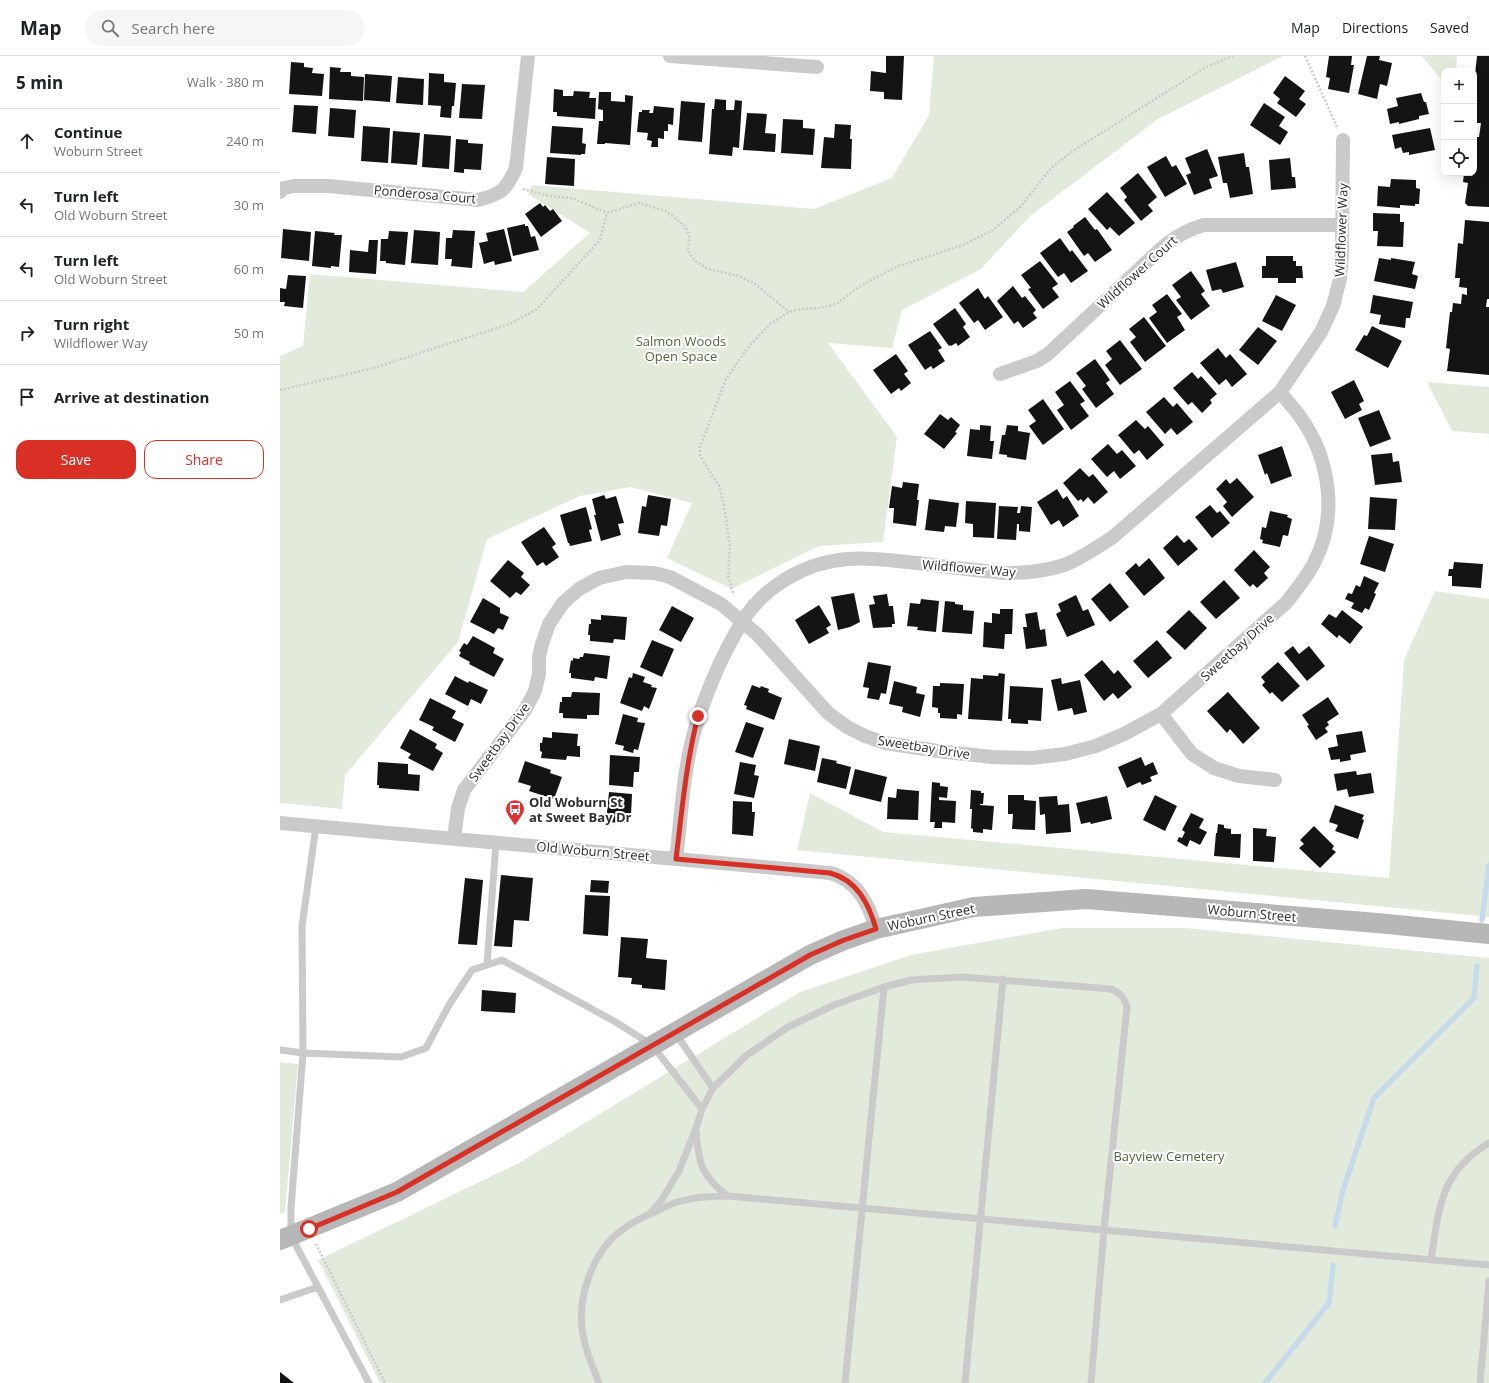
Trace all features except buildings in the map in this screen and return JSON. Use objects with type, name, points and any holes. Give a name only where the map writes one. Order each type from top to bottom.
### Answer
[{"type":"street","name":"Ponderosa Court","points":[[280,192],[284,188],[294,186],[328,186],[478,200],[495,196],[508,185],[516,168],[528,56]]},
{"type":"street","points":[[670,56],[817,67]]},
{"type":"street","name":"Wildflower Way","points":[[676,859],[690,746],[698,716],[719,664],[742,621],[756,604],[774,587],[795,574],[821,563],[848,559],[882,559],[1004,573],[1045,570],[1068,563],[1088,553],[1113,537],[1280,392],[1321,332],[1333,306],[1340,279],[1343,140]]},
{"type":"street","name":"Wildflower Court","points":[[1000,374],[1037,361],[1048,354],[1165,245],[1190,229],[1204,225],[1342,225]]},
{"type":"street","name":"Sweetbay Drive","points":[[454,839],[458,808],[464,790],[525,710],[534,691],[539,674],[539,657],[549,624],[563,603],[579,588],[599,578],[626,572],[654,573],[670,577],[721,604],[772,649],[828,713],[859,733],[885,743],[992,757],[1032,758],[1064,754],[1096,746],[1124,734],[1161,714],[1286,603],[1302,583],[1312,566],[1324,539],[1329,512],[1327,478],[1318,447],[1302,419],[1280,392]]},
{"type":"street","points":[[1161,714],[1192,754],[1214,768],[1239,776],[1275,780]]},
{"type":"street","name":"Old Woburn Street","points":[[280,823],[830,873],[837,875],[850,883],[864,899],[870,909],[876,929]]},
{"type":"street","name":"Woburn Street","points":[[294,1235],[397,1192],[810,955],[844,940],[876,929],[974,907],[1086,899],[1489,934]]},
{"type":"lane","points":[[316,826],[302,926],[303,1053],[291,1208],[294,1235],[318,1287],[369,1383]]},
{"type":"lane","points":[[487,965],[496,842]]},
{"type":"lane","points":[[280,1050],[303,1053],[401,1057],[426,1048],[449,1005],[472,970],[502,960],[614,1021],[652,1045],[702,1109]]},
{"type":"lane","points":[[648,1215],[661,1201],[679,1171],[702,1109],[714,1088],[747,1055],[788,1027],[834,1005],[884,987],[911,980],[963,977],[1003,979],[1111,989],[1119,993],[1125,999],[1127,1007],[1104,1230],[1091,1383]]},
{"type":"lane","points":[[965,1383],[1003,979]]},
{"type":"lane","points":[[845,1383],[884,987]]},
{"type":"lane","points":[[675,1032],[714,1088]]},
{"type":"lane","points":[[696,1128],[698,1152],[705,1173],[714,1185],[728,1196]]},
{"type":"lane","points":[[1431,1260],[1438,1216],[1446,1190],[1461,1164],[1489,1143]]},
{"type":"lane","points":[[599,1383],[584,1344],[581,1326],[581,1308],[584,1291],[589,1275],[598,1257],[610,1241],[622,1230],[648,1215],[676,1202],[703,1196],[728,1196],[1489,1265]]},
{"type":"lane","points":[[1480,1383],[1489,1281]]},
{"type":"lane","points":[[280,1300],[318,1287]]},
{"type":"path","points":[[742,621],[728,575],[730,547],[720,492],[716,480],[702,459],[700,447],[726,379],[746,350],[769,325],[788,312],[801,309],[820,308],[836,304],[862,285],[896,267],[963,245],[994,230],[1021,206],[1052,167],[1073,151],[1206,67],[1233,56]]},
{"type":"path","points":[[1305,56],[1332,115]]},
{"type":"path","points":[[522,189],[550,196],[572,198],[607,213],[639,203],[666,211],[686,227],[689,236],[688,251],[695,261],[708,269],[739,276],[755,284],[788,312]]},
{"type":"path","points":[[280,390],[374,368],[512,323],[537,309],[600,240],[607,213]]},
{"type":"path","points":[[294,1235],[329,1273],[385,1383]]},
{"type":"green space","name":"Salmon Woods Open Space","points":[[934,56],[1283,56],[1158,119],[1030,216],[981,269],[902,310],[892,348],[828,343],[897,437],[883,542],[819,546],[731,589],[667,558],[692,503],[631,487],[580,496],[487,539],[458,642],[345,775],[342,809],[280,803],[280,356],[303,346],[310,274],[523,292],[590,233],[528,194],[532,185],[814,209],[892,178],[929,115]]},
{"type":"green space","points":[[1422,56],[1457,56],[1456,68],[1441,68],[1441,84],[1440,78]]},
{"type":"green space","points":[[1427,382],[1489,387],[1489,434],[1452,431]]},
{"type":"green space","points":[[1435,591],[1489,599],[1489,917],[797,850],[810,793],[883,832],[1389,878],[1404,660]]},
{"type":"green space","name":"Bayview Cemetery","points":[[1062,928],[1186,928],[1489,958],[1489,1383],[380,1383],[318,1260],[519,1163],[800,992],[911,955]]},
{"type":"green space","points":[[280,1062],[298,1064],[285,1212],[280,1214]]},
{"type":"waterway","points":[[1482,920],[1489,865]]},
{"type":"waterway","points":[[1335,1226],[1343,1190],[1374,1098],[1474,998],[1477,966]]},
{"type":"waterway","points":[[1265,1383],[1329,1303],[1333,1265]]},
{"type":"place","name":"Old Woburn St at Sweet Bay Dr","points":[[515,826]]},
{"type":"route","points":[[309,1229],[397,1192],[810,955],[844,940],[876,929],[870,909],[864,899],[850,883],[837,875],[830,873],[676,859],[690,746],[698,716]]}]
